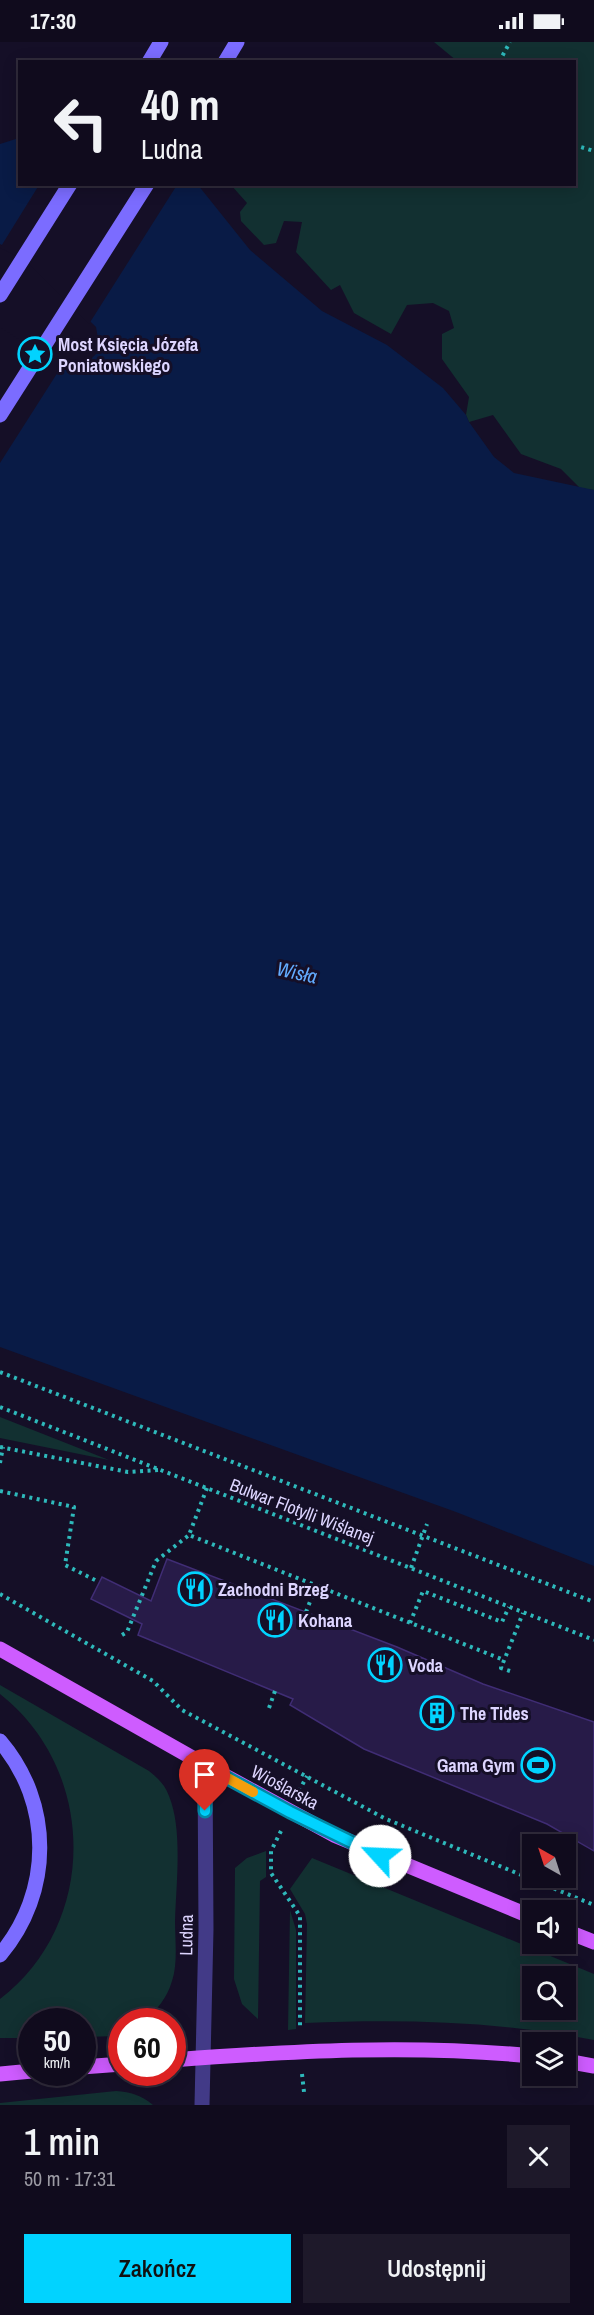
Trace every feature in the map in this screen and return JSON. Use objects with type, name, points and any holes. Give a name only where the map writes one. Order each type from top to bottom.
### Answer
[{"type":"main road","points":[[149,60],[161,42]]},
{"type":"main road","points":[[226,60],[237,42]]},
{"type":"main road","points":[[0,295],[69,186]]},
{"type":"main road","points":[[0,415],[146,186]]},
{"type":"main road","name":"Wioślarska","points":[[0,1649],[205,1766],[343,1839],[522,1913]]},
{"type":"main road","points":[[0,1741],[12,1757],[30,1791],[38,1819],[41,1849],[37,1882],[27,1912],[21,1926],[0,1955]]},
{"type":"main road","points":[[576,1935],[594,1942]]},
{"type":"main road","points":[[186,2059],[378,2048],[458,2050],[522,2055]]},
{"type":"main road","points":[[576,2063],[594,2066]]},
{"type":"main road","points":[[0,2074],[18,2072]]},
{"type":"street","name":"Ludna","points":[[202,2105],[206,1929],[205,1766]]},
{"type":"path","points":[[500,60],[510,42]]},
{"type":"path","points":[[576,146],[594,151]]},
{"type":"path","points":[[0,1372],[594,1602]]},
{"type":"path","name":"Bulwar Flotylli Wiślanej","points":[[0,1407],[594,1640]]},
{"type":"path","points":[[0,1463],[2,1447],[128,1472],[160,1470]]},
{"type":"path","points":[[122,1635],[127,1632],[156,1562],[189,1535],[207,1488]]},
{"type":"path","points":[[0,1491],[74,1507],[64,1565],[99,1582]]},
{"type":"path","points":[[411,1568],[427,1524]]},
{"type":"path","points":[[189,1535],[504,1660]]},
{"type":"path","points":[[306,1612],[316,1586]]},
{"type":"path","points":[[410,1623],[423,1591],[502,1622],[509,1607]]},
{"type":"path","points":[[0,1594],[153,1681],[182,1710],[386,1819],[594,1905]]},
{"type":"path","points":[[510,1671],[501,1668],[523,1613]]},
{"type":"path","points":[[269,1708],[275,1691]]},
{"type":"path","points":[[300,1790],[307,1776]]},
{"type":"path","points":[[271,1851],[271,1873],[300,1916],[300,2029]]},
{"type":"path","points":[[302,2076],[304,2092]]},
{"type":"green space","points":[[434,42],[594,42],[594,490],[580,488],[561,469],[521,454],[493,415],[469,422],[466,415],[469,397],[442,359],[442,334],[454,328],[449,311],[433,303],[407,305],[391,334],[354,313],[340,285],[331,290],[296,252],[302,222],[284,221],[276,243],[264,245],[241,221],[240,212],[247,203],[232,186],[576,186],[576,60],[456,60]]},
{"type":"green space","points":[[0,1417],[109,1460],[0,1438]]},
{"type":"green space","points":[[0,1685],[149,1771],[161,1782],[169,1796],[176,1825],[177,1841],[174,1974],[167,1993],[157,2008],[108,2008],[108,2036],[96,2037],[96,2008],[18,2008],[18,2038],[0,2038],[0,1999],[32,1967],[55,1930],[69,1889],[74,1847],[69,1804],[55,1763],[32,1726],[0,1694]]},
{"type":"green space","points":[[266,1851],[266,1877],[260,1881],[258,2019],[242,2004],[234,1979],[235,1868],[247,1858]]},
{"type":"green space","points":[[312,1858],[522,1944],[522,1954],[545,1954],[575,1966],[522,1966],[522,2020],[576,2020],[576,1967],[594,1974],[594,2040],[576,2037],[576,2032],[544,2032],[486,2025],[378,2021],[305,2023],[307,1924],[305,1914],[290,1889]]},
{"type":"green space","points":[[290,1910],[296,1930],[296,2029],[288,2030]]},
{"type":"green space","points":[[116,2091],[136,2095],[153,2105],[0,2105],[0,2103]]},
{"type":"water","name":"Wisła","points":[[18,138],[18,186],[199,186],[250,250],[322,311],[387,345],[443,388],[466,415],[494,457],[514,473],[594,490],[594,1566],[456,1512],[0,1347],[0,330],[51,364],[85,365],[100,350],[96,327],[26,258],[0,244],[0,144]]},
{"type":"pier","points":[[38,186],[176,186],[89,324],[25,260],[0,248]]},
{"type":"pier","points":[[0,327],[52,361],[65,361],[0,463]]},
{"type":"building","name":"The Tides","points":[[167,1559],[397,1647],[483,1684],[594,1722],[594,1851],[576,1841],[576,1834],[564,1834],[547,1824],[364,1749],[290,1705],[293,1699],[138,1635],[142,1624],[91,1599],[102,1577],[151,1601]]},
{"type":"slow traffic","points":[[211,1769],[253,1792]]},
{"type":"place","name":"Most Księcia Józefa Poniatowskiego","points":[[35,354]]},
{"type":"place","name":"Zachodni Brzeg","points":[[195,1589]]},
{"type":"place","name":"Kohana","points":[[275,1620]]},
{"type":"place","name":"Voda","points":[[385,1665]]},
{"type":"place","name":"The Tides","points":[[437,1713]]},
{"type":"place","name":"Gama Gym","points":[[538,1765]]},
{"type":"route","points":[[205,1811],[205,1766],[290,1812],[380,1856]]}]
